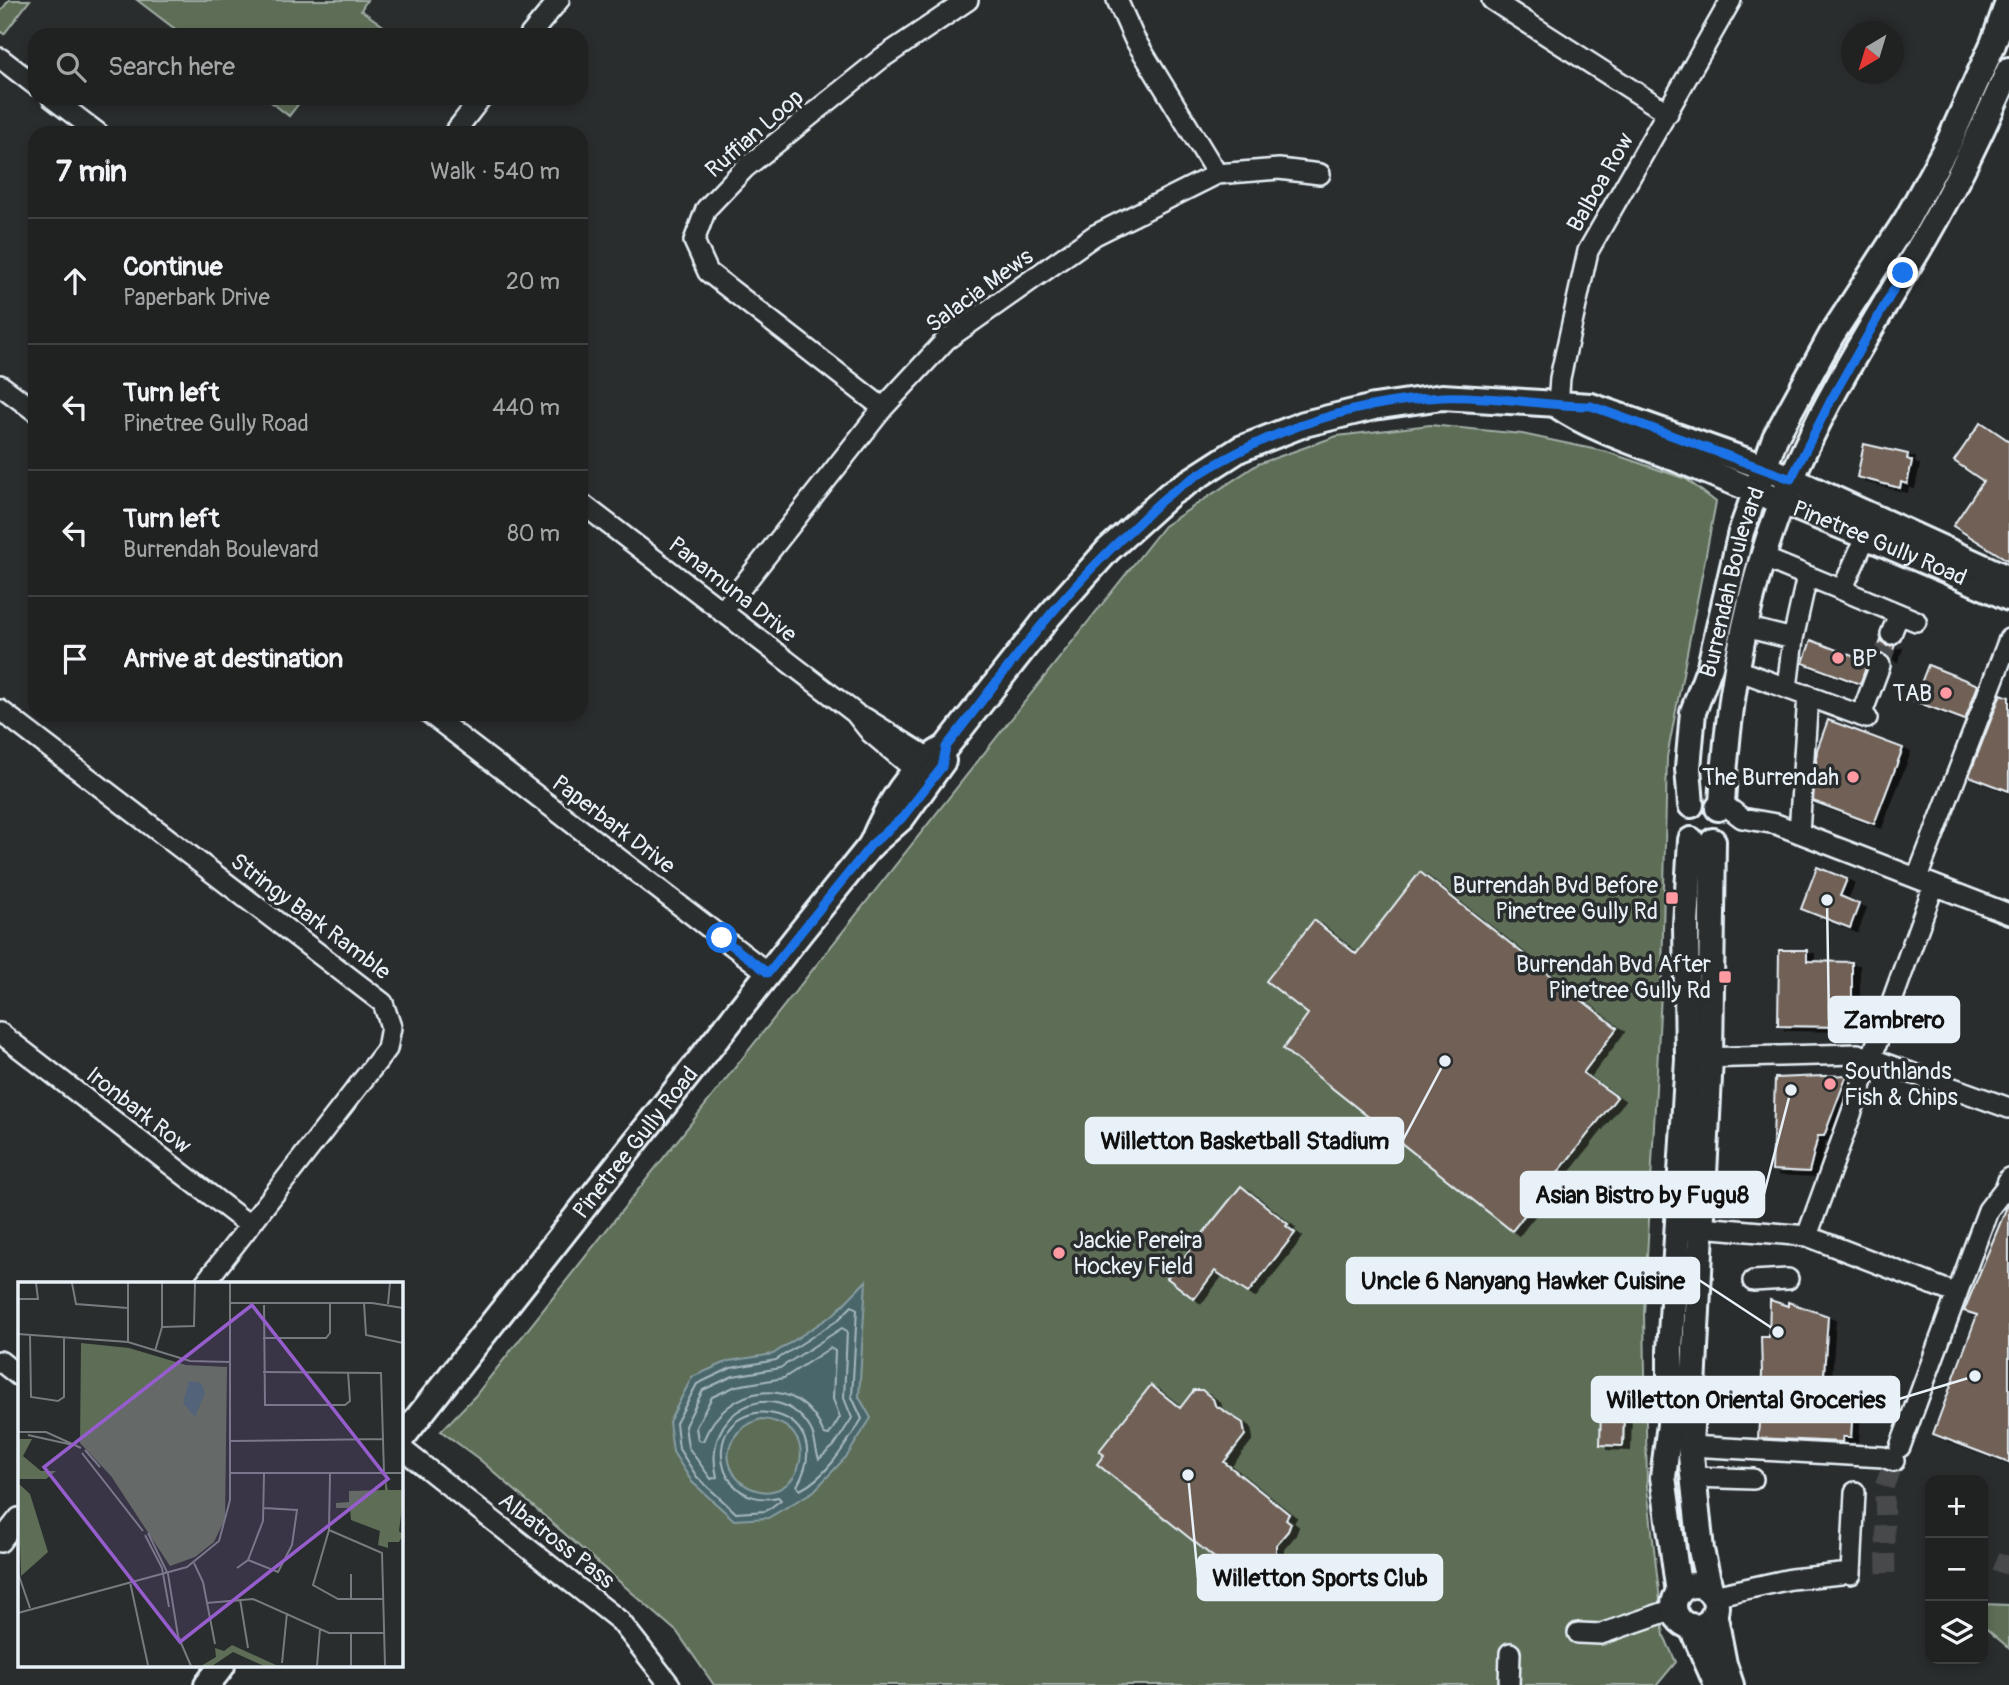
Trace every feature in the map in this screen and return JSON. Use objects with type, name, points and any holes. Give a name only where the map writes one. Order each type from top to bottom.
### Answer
[{"type":"main road","name":"Burrendah Boulevard","points":[[1691,805],[1688,768],[1693,712],[1710,666],[1741,532],[1775,438],[1804,384],[1907,219],[1949,142],[1993,44],[2009,0]]},
{"type":"main road","name":"Burrendah Boulevard","points":[[1720,806],[1735,669],[1764,558],[1787,490],[1832,398],[1972,153],[2009,70]]},
{"type":"main road","name":"Pinetree Gully Road","points":[[402,1438],[871,845],[887,807],[932,765],[1049,616],[1108,550],[1170,494],[1240,449],[1345,412],[1442,397],[1499,398],[1558,406],[1591,406],[1764,467],[1787,490],[1870,527],[2009,598]]},
{"type":"main road","name":"Pinetree Gully Road","points":[[1558,406],[1585,424],[1642,444],[1755,491],[1787,490]]},
{"type":"main road","name":"Pinetree Gully Road","points":[[1870,527],[2009,579]]},
{"type":"main road","points":[[1702,841],[1683,828],[1682,821],[1691,805],[1705,802],[1720,806],[1723,826],[1702,841],[1686,955],[1699,1058],[1703,1166],[1703,1227],[1690,1446],[1701,1550],[1724,1664],[1731,1685]]},
{"type":"main road","points":[[1702,841],[1712,957],[1677,1225],[1670,1351],[1670,1424],[1663,1477],[1681,1609],[1717,1685]]},
{"type":"main road","points":[[1686,955],[1712,957]]},
{"type":"main road","points":[[1681,1609],[1695,1585],[1713,1600]]},
{"type":"main road","points":[[1681,1609],[1703,1625],[1713,1600]]},
{"type":"main road","points":[[207,1685],[220,1668]]},
{"type":"street","points":[[536,28],[559,0]]},
{"type":"street","name":"Ruffian Loop","points":[[883,408],[708,272],[694,241],[706,209],[745,168],[882,58],[968,0]]},
{"type":"street","points":[[1117,0],[1135,38],[1217,174]]},
{"type":"street","points":[[1492,0],[1668,113]]},
{"type":"street","name":"Balboa Row","points":[[1558,406],[1560,378],[1588,251],[1731,0]]},
{"type":"street","points":[[0,58],[28,80]]},
{"type":"street","points":[[61,105],[89,126]]},
{"type":"street","points":[[459,126],[476,105]]},
{"type":"street","name":"Salacia Mews","points":[[722,612],[883,408],[946,340],[1095,235],[1217,174],[1279,169],[1320,174]]},
{"type":"street","points":[[0,384],[28,406]]},
{"type":"street","name":"Panamuna Drive","points":[[588,508],[855,713],[871,733],[932,765]]},
{"type":"street","points":[[1842,590],[1870,527]]},
{"type":"street","points":[[1764,558],[1908,617],[1891,634]]},
{"type":"street","points":[[1787,688],[1793,639],[1807,576]]},
{"type":"street","points":[[1745,627],[1793,639]]},
{"type":"street","points":[[1807,1236],[1871,1059],[1926,882],[2009,639]]},
{"type":"street","points":[[1735,669],[1864,717],[1880,665]]},
{"type":"street","points":[[1799,833],[1808,695]]},
{"type":"street","name":"Stringy Bark Ramble","points":[[0,710],[383,1003],[391,1027],[387,1049],[206,1282]]},
{"type":"street","name":"Paperbark Drive","points":[[439,721],[768,973]]},
{"type":"street","points":[[1720,806],[1742,818],[1776,824],[2009,914]]},
{"type":"street","name":"Ironbark Row","points":[[0,1033],[249,1225]]},
{"type":"street","points":[[1699,1058],[1858,1054],[2009,1108]]},
{"type":"street","points":[[1690,1446],[1883,1457],[1897,1454],[1988,1210],[2009,1178]]},
{"type":"street","points":[[1677,1225],[1807,1236],[1956,1294]]},
{"type":"street","points":[[1753,1281],[1788,1279]]},
{"type":"street","points":[[0,1361],[18,1375]]},
{"type":"street","name":"Albatross Pass","points":[[402,1449],[621,1621],[670,1685]]},
{"type":"street","points":[[1692,1477],[1753,1479]]},
{"type":"street","points":[[1713,1600],[1791,1579],[1846,1574],[1852,1545],[1855,1492]]},
{"type":"street","points":[[0,1542],[18,1519]]},
{"type":"street","points":[[1577,1633],[1601,1634],[1681,1609]]},
{"type":"street","points":[[1509,1685],[1510,1653]]},
{"type":"green space","points":[[9,0],[30,0],[4,34],[0,31],[0,12]]},
{"type":"green space","points":[[137,0],[367,0],[361,10],[386,28],[174,28]]},
{"type":"green space","points":[[275,105],[298,105],[289,116]]},
{"type":"green space","points":[[1430,425],[1522,434],[1607,452],[1686,479],[1716,502],[1667,757],[1662,975],[1644,1314],[1647,1487],[1664,1636],[1676,1662],[1657,1685],[714,1685],[677,1632],[479,1459],[441,1431],[475,1396],[1164,526],[1258,464],[1337,436]]},
{"type":"green space","points":[[1988,1604],[2009,1605],[2009,1648],[1988,1630]]},
{"type":"water","points":[[866,1281],[859,1397],[871,1418],[847,1456],[814,1491],[768,1518],[734,1520],[692,1482],[673,1452],[669,1422],[692,1377],[729,1361],[773,1354],[834,1314]],"holes":[[[761,1419],[782,1424],[794,1435],[800,1448],[800,1463],[794,1476],[784,1486],[770,1491],[747,1486],[737,1478],[729,1463],[733,1439],[738,1432]]]},
{"type":"building","points":[[1981,422],[2009,441],[2009,561],[1953,526],[1983,481],[1954,461]]},
{"type":"building","points":[[1864,444],[1908,454],[1907,459],[1912,461],[1907,484],[1901,482],[1900,488],[1857,477]]},
{"type":"building","points":[[1811,640],[1868,662],[1860,684],[1803,663]]},
{"type":"building","points":[[1881,640],[1887,646],[1895,645],[1890,658],[1884,653],[1876,654]]},
{"type":"building","name":"TAB","points":[[1928,665],[1978,685],[1965,720],[1914,701]]},
{"type":"building","points":[[2001,694],[2009,697],[2009,791],[1969,776]]},
{"type":"building","name":"The Burrendah","points":[[1828,720],[1903,748],[1874,824],[1813,801],[1817,750]]},
{"type":"building","points":[[1817,867],[1847,879],[1840,896],[1859,904],[1850,928],[1801,909]]},
{"type":"building","points":[[1420,872],[1617,1028],[1583,1073],[1617,1097],[1512,1231],[1283,1049],[1308,1014],[1266,981],[1314,920],[1356,954]]},
{"type":"building","points":[[1779,950],[1807,950],[1807,961],[1852,962],[1852,1015],[1847,1015],[1846,1027],[1778,1026]]},
{"type":"building","points":[[1847,1075],[1824,1136],[1818,1136],[1809,1172],[1772,1170],[1775,1078]]},
{"type":"building","points":[[1241,1186],[1288,1224],[1286,1226],[1295,1233],[1248,1293],[1215,1271],[1194,1299],[1167,1278]]},
{"type":"building","points":[[2008,1204],[2009,1463],[1933,1434],[1977,1315],[1964,1311]]},
{"type":"building","points":[[1770,1300],[1788,1306],[1788,1302],[1828,1316],[1823,1388],[1854,1391],[1851,1437],[1843,1437],[1842,1442],[1758,1438],[1761,1337],[1769,1337]]},
{"type":"building","points":[[1151,1385],[1180,1408],[1194,1390],[1202,1390],[1213,1399],[1215,1405],[1243,1423],[1245,1435],[1224,1462],[1289,1514],[1286,1519],[1291,1523],[1276,1545],[1276,1553],[1271,1559],[1222,1564],[1097,1464],[1104,1455],[1099,1451]]},
{"type":"building","points":[[1601,1410],[1624,1411],[1623,1446],[1600,1445]]},
{"type":"tunnel","points":[[1880,665],[1891,634]]},
{"type":"tunnel","points":[[1886,1573],[1884,1487],[1899,1448]]},
{"type":"tunnel","points":[[1996,1561],[2009,1566]]},
{"type":"place","name":"BP","points":[[1838,658]]},
{"type":"place","name":"TAB","points":[[1946,693]]},
{"type":"place","name":"The Burrendah","points":[[1853,777]]},
{"type":"place","name":"Burrendah Bvd Before Pinetree Gully Rd","points":[[1672,898]]},
{"type":"place","name":"Zambrero","points":[[1827,900]]},
{"type":"place","name":"Burrendah Bvd After Pinetree Gully Rd","points":[[1725,977]]},
{"type":"place","name":"Willetton Basketball Stadium","points":[[1445,1061]]},
{"type":"place","name":"Southlands Fish & Chips","points":[[1830,1084]]},
{"type":"place","name":"Asian Bistro by Fugu8","points":[[1791,1090]]},
{"type":"place","name":"Jackie Pereira Hockey Field","points":[[1059,1253]]},
{"type":"place","name":"Uncle 6 Nanyang Hawker Cuisine","points":[[1778,1332]]},
{"type":"place","name":"Willetton Oriental Groceries","points":[[1975,1376]]},
{"type":"place","name":"Willetton Sports Club","points":[[1188,1475]]},
{"type":"route","points":[[722,938],[768,973],[871,845],[902,818],[942,767],[946,747],[1049,616],[1108,550],[1170,494],[1240,449],[1345,412],[1442,397],[1499,398],[1558,406],[1591,406],[1791,479],[1832,398],[1903,273]]}]
